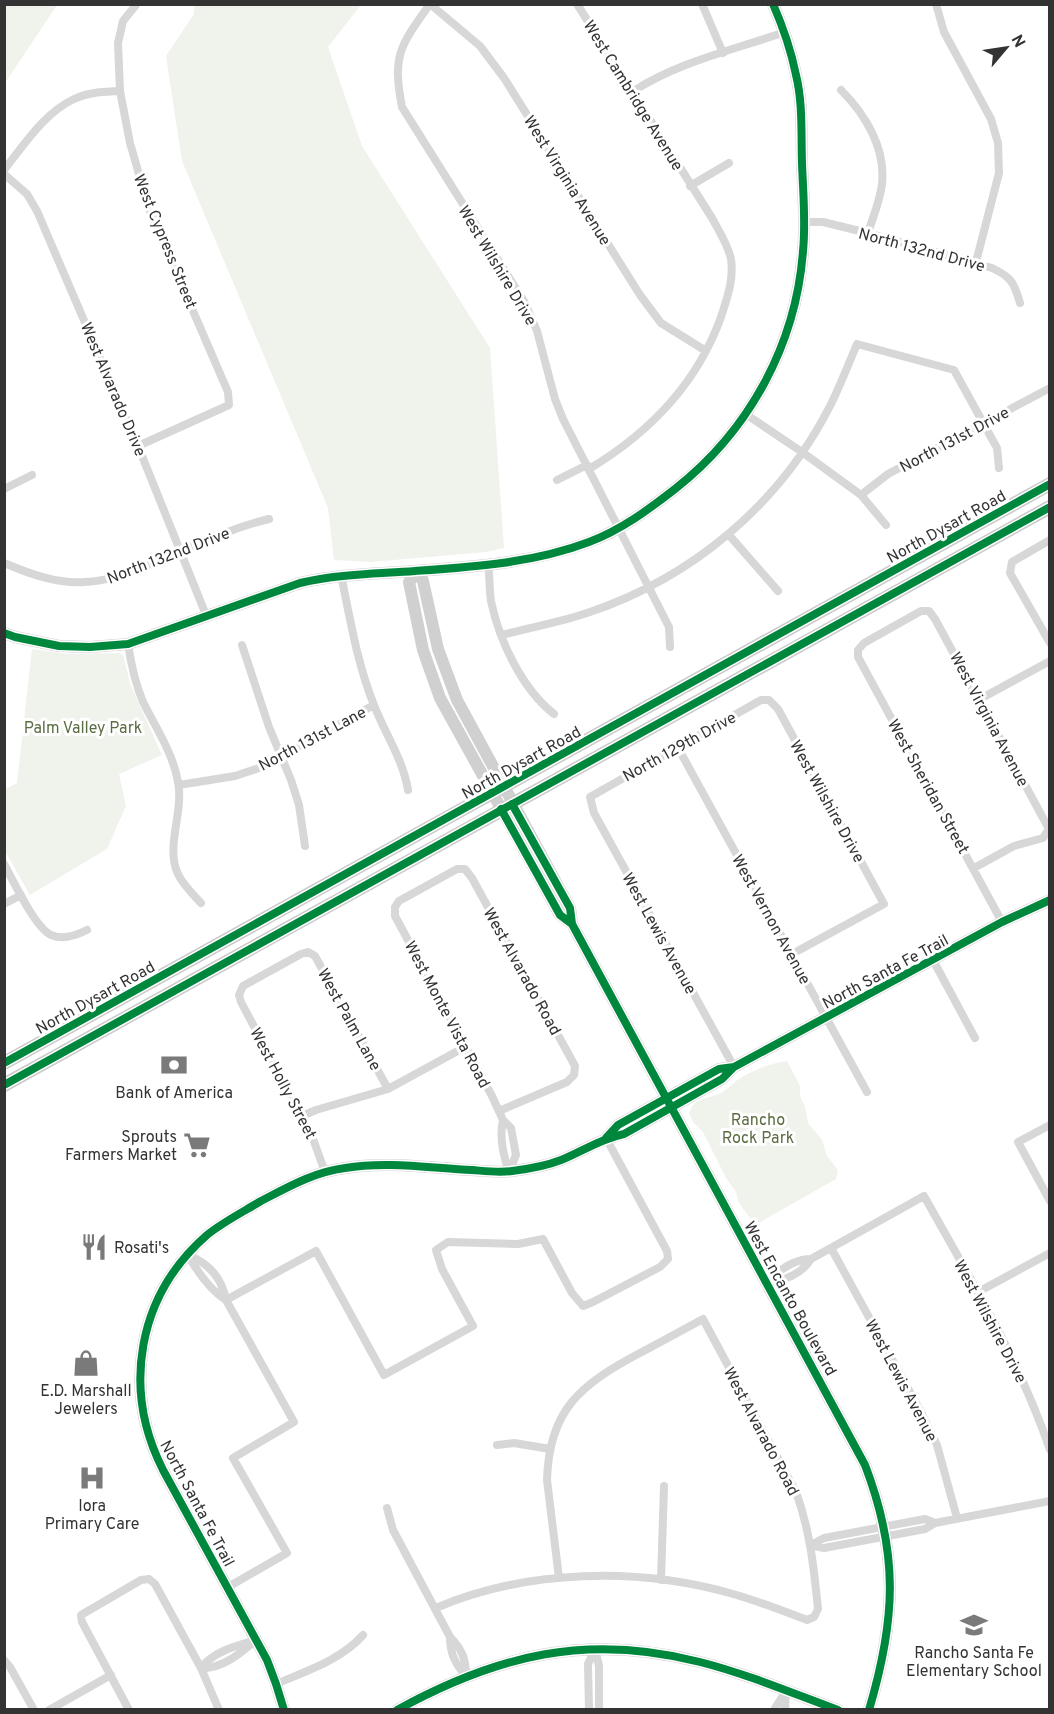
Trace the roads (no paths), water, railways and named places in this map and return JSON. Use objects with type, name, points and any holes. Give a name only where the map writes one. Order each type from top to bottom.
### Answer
[{"type":"main road","name":"North Dysart Road","points":[[4,1063],[1050,484]]},
{"type":"main road","name":"North Dysart Road","points":[[4,1085],[1050,507]]},
{"type":"street","name":"West Wilshire Drive","points":[[430,4],[405,38],[401,49],[398,86],[402,107],[525,303],[537,331],[555,399],[669,627],[669,647]]},
{"type":"street","name":"West Virginia Avenue","points":[[430,4],[480,46],[504,78],[640,295],[660,323],[706,351]]},
{"type":"street","name":"West Cambridge Avenue","points":[[577,4],[723,238],[730,256],[732,279],[729,294],[706,351]]},
{"type":"street","points":[[702,4],[723,53]]},
{"type":"street","points":[[4,633],[59,646],[128,644],[300,583],[341,575],[418,571],[523,560],[589,542],[620,528],[640,517],[699,471],[747,415],[764,387],[790,320],[800,279],[805,222],[797,77],[785,32],[773,4]]},
{"type":"street","points":[[936,4],[944,32],[991,120],[998,143],[999,173],[976,262]]},
{"type":"street","name":"West Cypress Street","points":[[136,5],[123,21],[118,42],[120,91],[130,143],[149,209],[228,392],[229,405],[138,446]]},
{"type":"street","points":[[632,92],[665,73],[785,32]]},
{"type":"street","points":[[841,90],[857,105],[869,125],[882,165],[880,196],[868,233]]},
{"type":"street","points":[[4,172],[32,134],[59,107],[75,98],[120,91]]},
{"type":"street","name":"West Cambridge Avenue","points":[[690,186],[729,163]]},
{"type":"street","name":"West Alvarado Drive","points":[[4,172],[27,194],[37,211],[138,446],[206,615]]},
{"type":"street","name":"North 132nd Drive","points":[[805,222],[823,222],[976,262],[1009,277],[1014,284],[1020,303]]},
{"type":"street","points":[[502,635],[589,613],[649,586],[700,557],[729,535],[776,486],[802,452],[829,407],[857,344],[954,370],[997,448],[999,468]]},
{"type":"street","points":[[557,480],[588,467],[634,439],[659,417],[685,385],[706,351]]},
{"type":"street","name":"North 131st Drive","points":[[861,495],[888,474],[1050,388]]},
{"type":"street","points":[[747,415],[861,495],[886,525]]},
{"type":"street","points":[[4,489],[32,475]]},
{"type":"street","name":"North 132nd Drive","points":[[4,563],[30,573],[67,581],[99,581],[118,577],[246,524],[269,519]]},
{"type":"street","points":[[729,535],[778,591]]},
{"type":"street","points":[[1050,540],[1012,562],[1010,573],[1050,643]]},
{"type":"street","points":[[488,564],[490,598],[502,635],[525,683],[540,703],[554,714]]},
{"type":"street","name":"West Encanto Boulevard","points":[[418,571],[409,582],[419,634],[428,667],[453,725],[497,790],[560,915],[572,924],[854,1442],[873,1486],[885,1531],[890,1593],[888,1634],[869,1710]]},
{"type":"street","points":[[341,575],[360,663],[374,705],[405,772],[408,790]]},
{"type":"street","name":"West Sheridan Street","points":[[929,611],[921,611],[864,643],[858,650],[858,657],[1002,922]]},
{"type":"street","name":"West Virginia Avenue","points":[[929,611],[980,699],[1049,829]]},
{"type":"street","points":[[128,644],[136,684],[168,749],[179,786],[178,824],[173,854],[175,866],[183,883],[201,903]]},
{"type":"street","points":[[242,645],[269,727],[299,805],[305,846]]},
{"type":"street","points":[[980,699],[1050,661]]},
{"type":"street","name":"North 129th Drive","points":[[590,797],[761,700],[769,700]]},
{"type":"street","name":"West Wilshire Drive","points":[[769,700],[778,709],[884,904],[792,954]]},
{"type":"street","name":"North 131st Lane","points":[[179,786],[235,776],[262,767],[374,705]]},
{"type":"street","name":"West Vernon Avenue","points":[[677,746],[867,1092]]},
{"type":"street","name":"West Lewis Avenue","points":[[590,797],[594,813],[734,1067]]},
{"type":"street","points":[[974,868],[1014,846],[1042,838],[1049,829]]},
{"type":"street","points":[[4,864],[41,926],[53,937],[78,934],[87,930]]},
{"type":"street","name":"West Monte Vista Road","points":[[465,869],[457,869],[399,901],[395,907],[395,916],[503,1120],[511,1128],[516,1155],[509,1172]]},
{"type":"street","name":"West Alvarado Road","points":[[465,869],[575,1066],[574,1075],[567,1082],[499,1111]]},
{"type":"street","points":[[4,904],[21,895]]},
{"type":"street","name":"North Santa Fe Trail","points":[[284,1710],[276,1684],[256,1640],[153,1451],[141,1403],[141,1358],[148,1324],[164,1289],[188,1255],[206,1236],[280,1191],[325,1172],[369,1166],[509,1172],[558,1162],[606,1138],[624,1134],[720,1069],[734,1067],[1002,922],[1049,904]]},
{"type":"street","name":"West Holly Street","points":[[308,952],[243,986],[239,995],[312,1136],[325,1172]]},
{"type":"street","name":"West Palm Lane","points":[[308,952],[315,956],[388,1089]]},
{"type":"street","points":[[933,960],[975,1038]]},
{"type":"street","points":[[302,1116],[388,1089],[465,1047]]},
{"type":"street","points":[[1050,1125],[1018,1142],[1050,1201]]},
{"type":"street","points":[[226,1300],[316,1251],[384,1375],[473,1326],[442,1269],[436,1251],[448,1242],[518,1244],[543,1239],[572,1293],[582,1306],[593,1302],[660,1267],[668,1259],[667,1251],[606,1138]]},
{"type":"street","name":"West Wilshire Drive","points":[[831,1248],[924,1196],[1017,1365],[1037,1411],[1050,1450]]},
{"type":"street","points":[[767,1282],[801,1259],[811,1259],[831,1248]]},
{"type":"street","name":"West Lewis Avenue","points":[[831,1248],[937,1445],[957,1518]]},
{"type":"street","points":[[978,1292],[1050,1253]]},
{"type":"street","points":[[188,1255],[202,1260],[224,1288],[226,1300],[294,1422],[233,1458],[287,1553],[228,1587]]},
{"type":"street","name":"West Alvarado Road","points":[[550,1449],[557,1427],[569,1404],[586,1387],[608,1370],[703,1319],[790,1478],[806,1522],[819,1609],[814,1617],[807,1620],[735,1594],[661,1580]]},
{"type":"street","points":[[497,1445],[514,1443],[550,1449],[547,1480],[559,1578]]},
{"type":"street","points":[[436,1608],[495,1588],[559,1578],[613,1577],[661,1580],[664,1486]]},
{"type":"street","points":[[811,1545],[824,1538],[885,1531],[925,1518],[935,1523],[1050,1501]]},
{"type":"street","points":[[387,1508],[393,1530],[450,1637],[460,1647],[466,1662],[465,1676]]},
{"type":"street","points":[[129,1710],[82,1622],[81,1615],[141,1580],[149,1579],[155,1584],[201,1668],[219,1710]]},
{"type":"street","points":[[276,1684],[322,1664],[353,1647],[363,1635]]},
{"type":"street","points":[[201,1668],[207,1660],[236,1645],[256,1640]]},
{"type":"street","points":[[589,1710],[588,1664],[595,1649]]},
{"type":"street","points":[[595,1649],[598,1665],[599,1710]]},
{"type":"street","points":[[398,1710],[465,1676],[508,1661],[531,1656],[595,1649],[642,1651],[692,1660],[838,1710]]},
{"type":"street","points":[[5,1660],[34,1710]]},
{"type":"street","points":[[49,1710],[111,1675]]},
{"type":"street","points":[[774,1710],[786,1691]]},
{"type":"street","points":[[784,1710],[786,1691]]},
{"type":"place","name":"Bank of America","points":[[174,1065]]},
{"type":"place","name":"Sprouts Farmers Market","points":[[197,1145]]},
{"type":"place","name":"Rosati's","points":[[94,1247]]},
{"type":"place","name":"E.D. Marshall Jewelers","points":[[86,1363]]},
{"type":"place","name":"Iora Primary Care","points":[[92,1478]]},
{"type":"place","name":"Rancho Santa Fe Elementary School","points":[[974,1625]]},
{"type":"park label","name":"Palm Valley Park","points":[[83,727]]},
{"type":"park label","name":"Rancho Rock Park","points":[[758,1128]]}]
